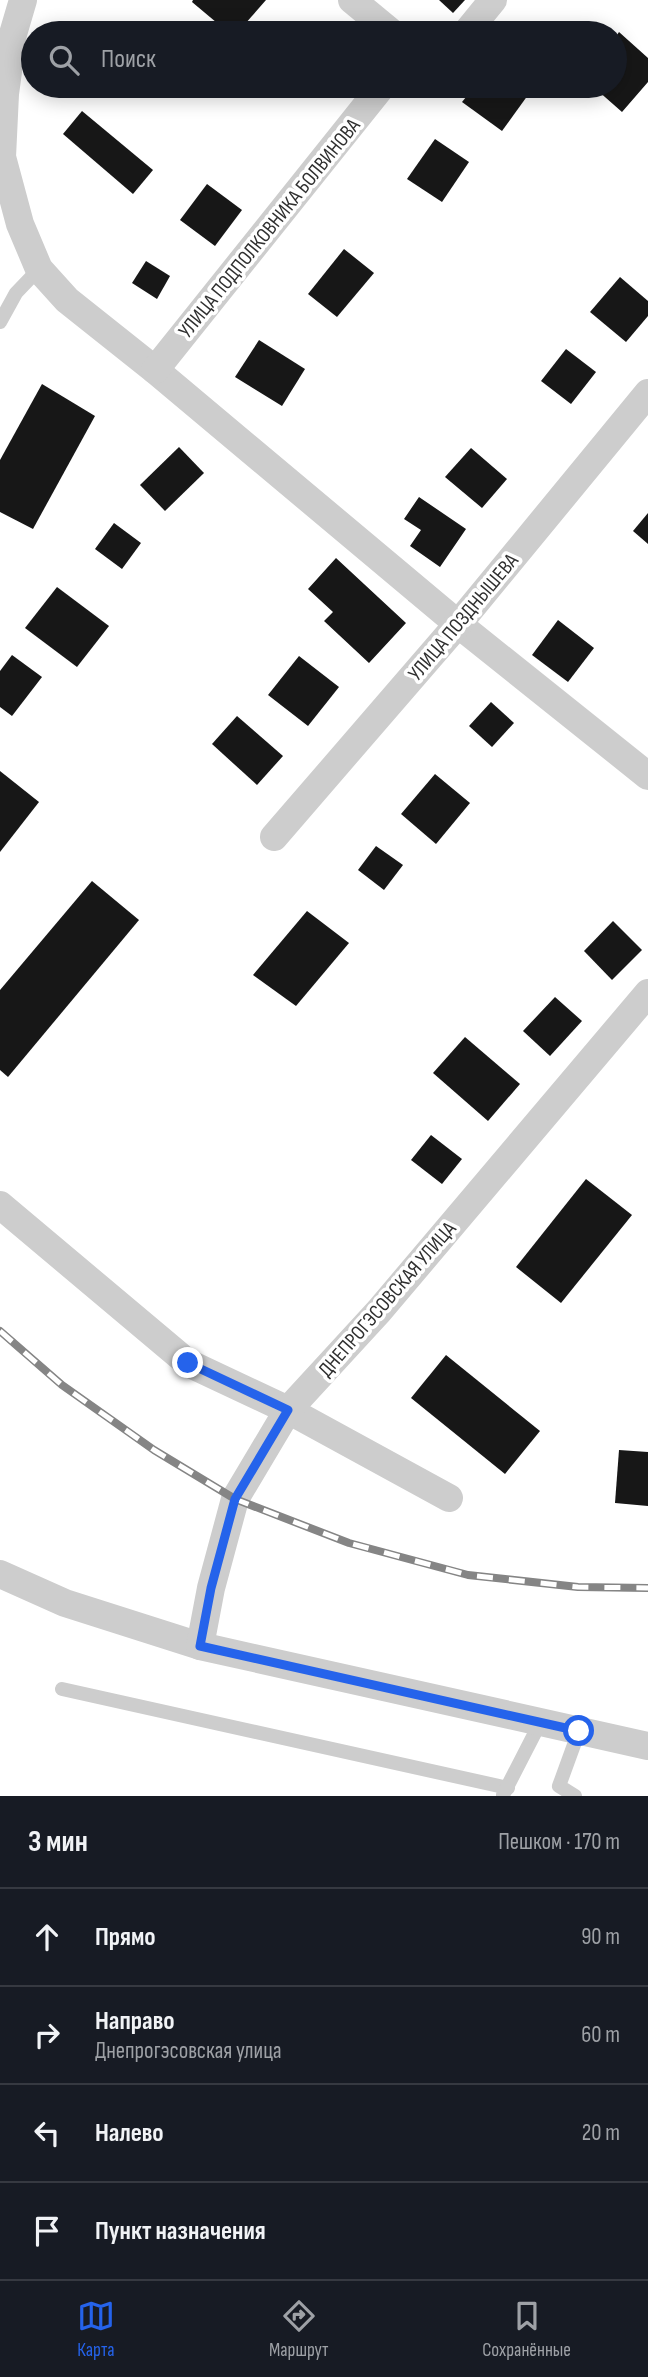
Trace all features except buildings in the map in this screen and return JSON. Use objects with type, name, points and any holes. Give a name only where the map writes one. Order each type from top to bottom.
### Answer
[{"type":"street","points":[[23,0],[13,34],[5,94],[2,157],[20,224],[39,269],[66,300],[155,370],[458,624],[648,776]]},
{"type":"street","points":[[352,0],[377,21]]},
{"type":"street","points":[[476,21],[493,0]]},
{"type":"street","name":"УЛИЦА ПОДПОЛКОВНИКА БОЛВИНОВА","points":[[155,370],[372,98]]},
{"type":"street","name":"УЛИЦА ПОЗДНЫШЕВА","points":[[274,837],[458,624],[648,393]]},
{"type":"street","name":"ДНЕПРОГЭСОВСКАЯ УЛИЦА","points":[[200,1646],[211,1588],[235,1499],[288,1410],[379,1311],[648,993]]},
{"type":"street","points":[[0,1205],[188,1363],[288,1410],[449,1498]]},
{"type":"street","points":[[0,1574],[65,1604],[200,1646],[648,1746]]},
{"type":"lane","points":[[0,322],[16,293],[39,269]]},
{"type":"lane","points":[[62,1689],[505,1792],[540,1723]]},
{"type":"lane","points":[[575,1796],[556,1791],[579,1731]]},
{"type":"railway","points":[[0,1331],[62,1385],[154,1450],[235,1499],[349,1543],[468,1575],[578,1587],[648,1588]]},
{"type":"route","points":[[188,1363],[288,1410],[235,1499],[211,1588],[200,1646],[579,1731]]}]
